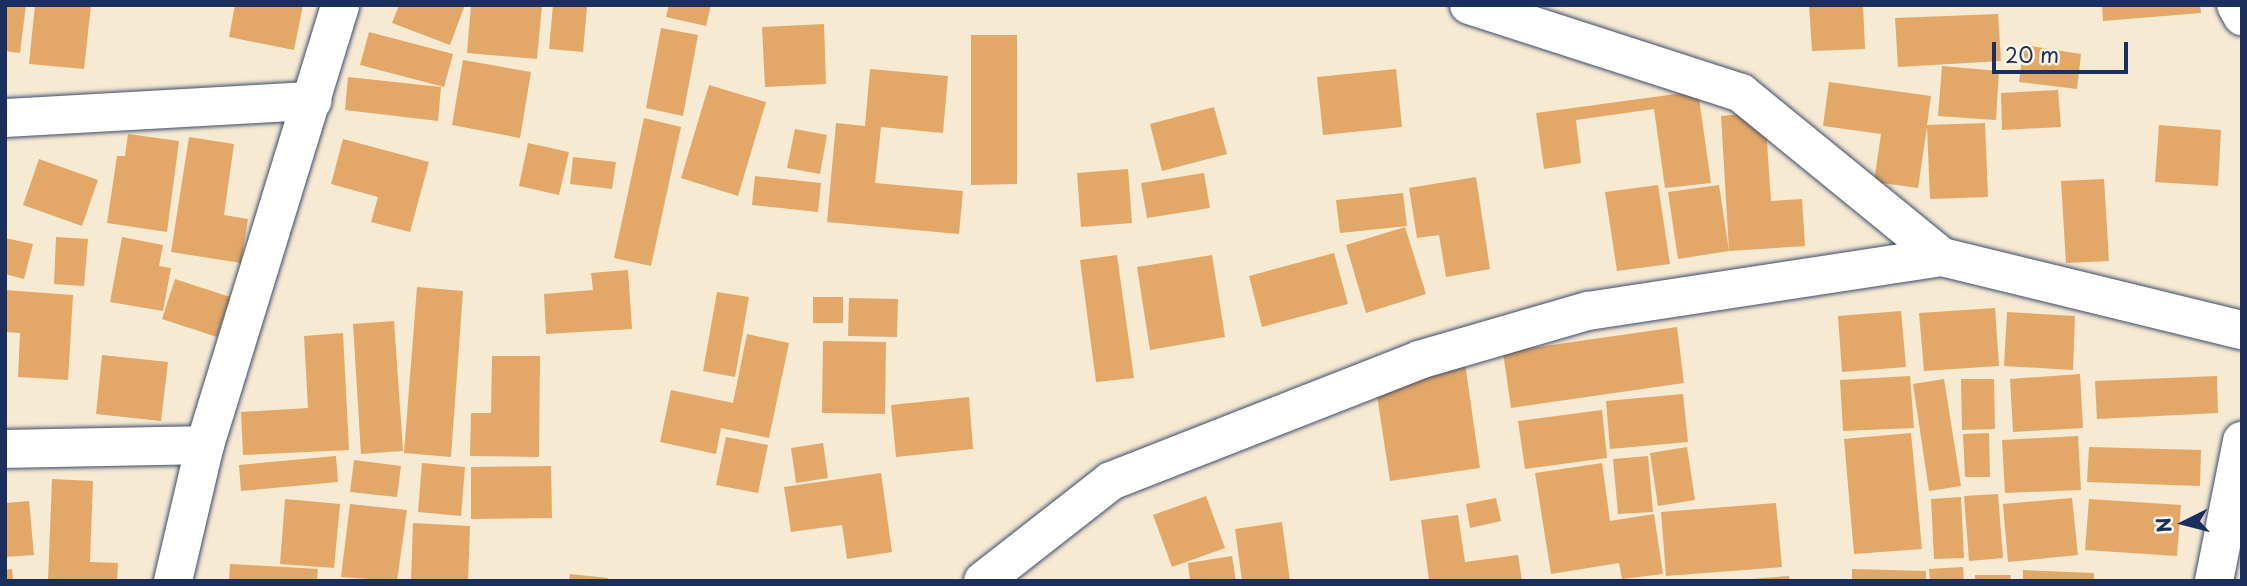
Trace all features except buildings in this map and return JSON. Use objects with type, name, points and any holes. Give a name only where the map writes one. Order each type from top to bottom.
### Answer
[{"type":"street","points":[[173,581],[205,445],[341,5]]},
{"type":"street","points":[[1469,5],[1741,93],[1942,257]]},
{"type":"street","points":[[2236,5],[2242,16]]},
{"type":"street","points":[[5,118],[313,101]]},
{"type":"street","points":[[983,581],[1111,481],[1419,360],[1588,311],[1942,257],[2242,330]]},
{"type":"street","points":[[2214,581],[2242,441]]},
{"type":"street","points":[[5,449],[205,445]]}]
